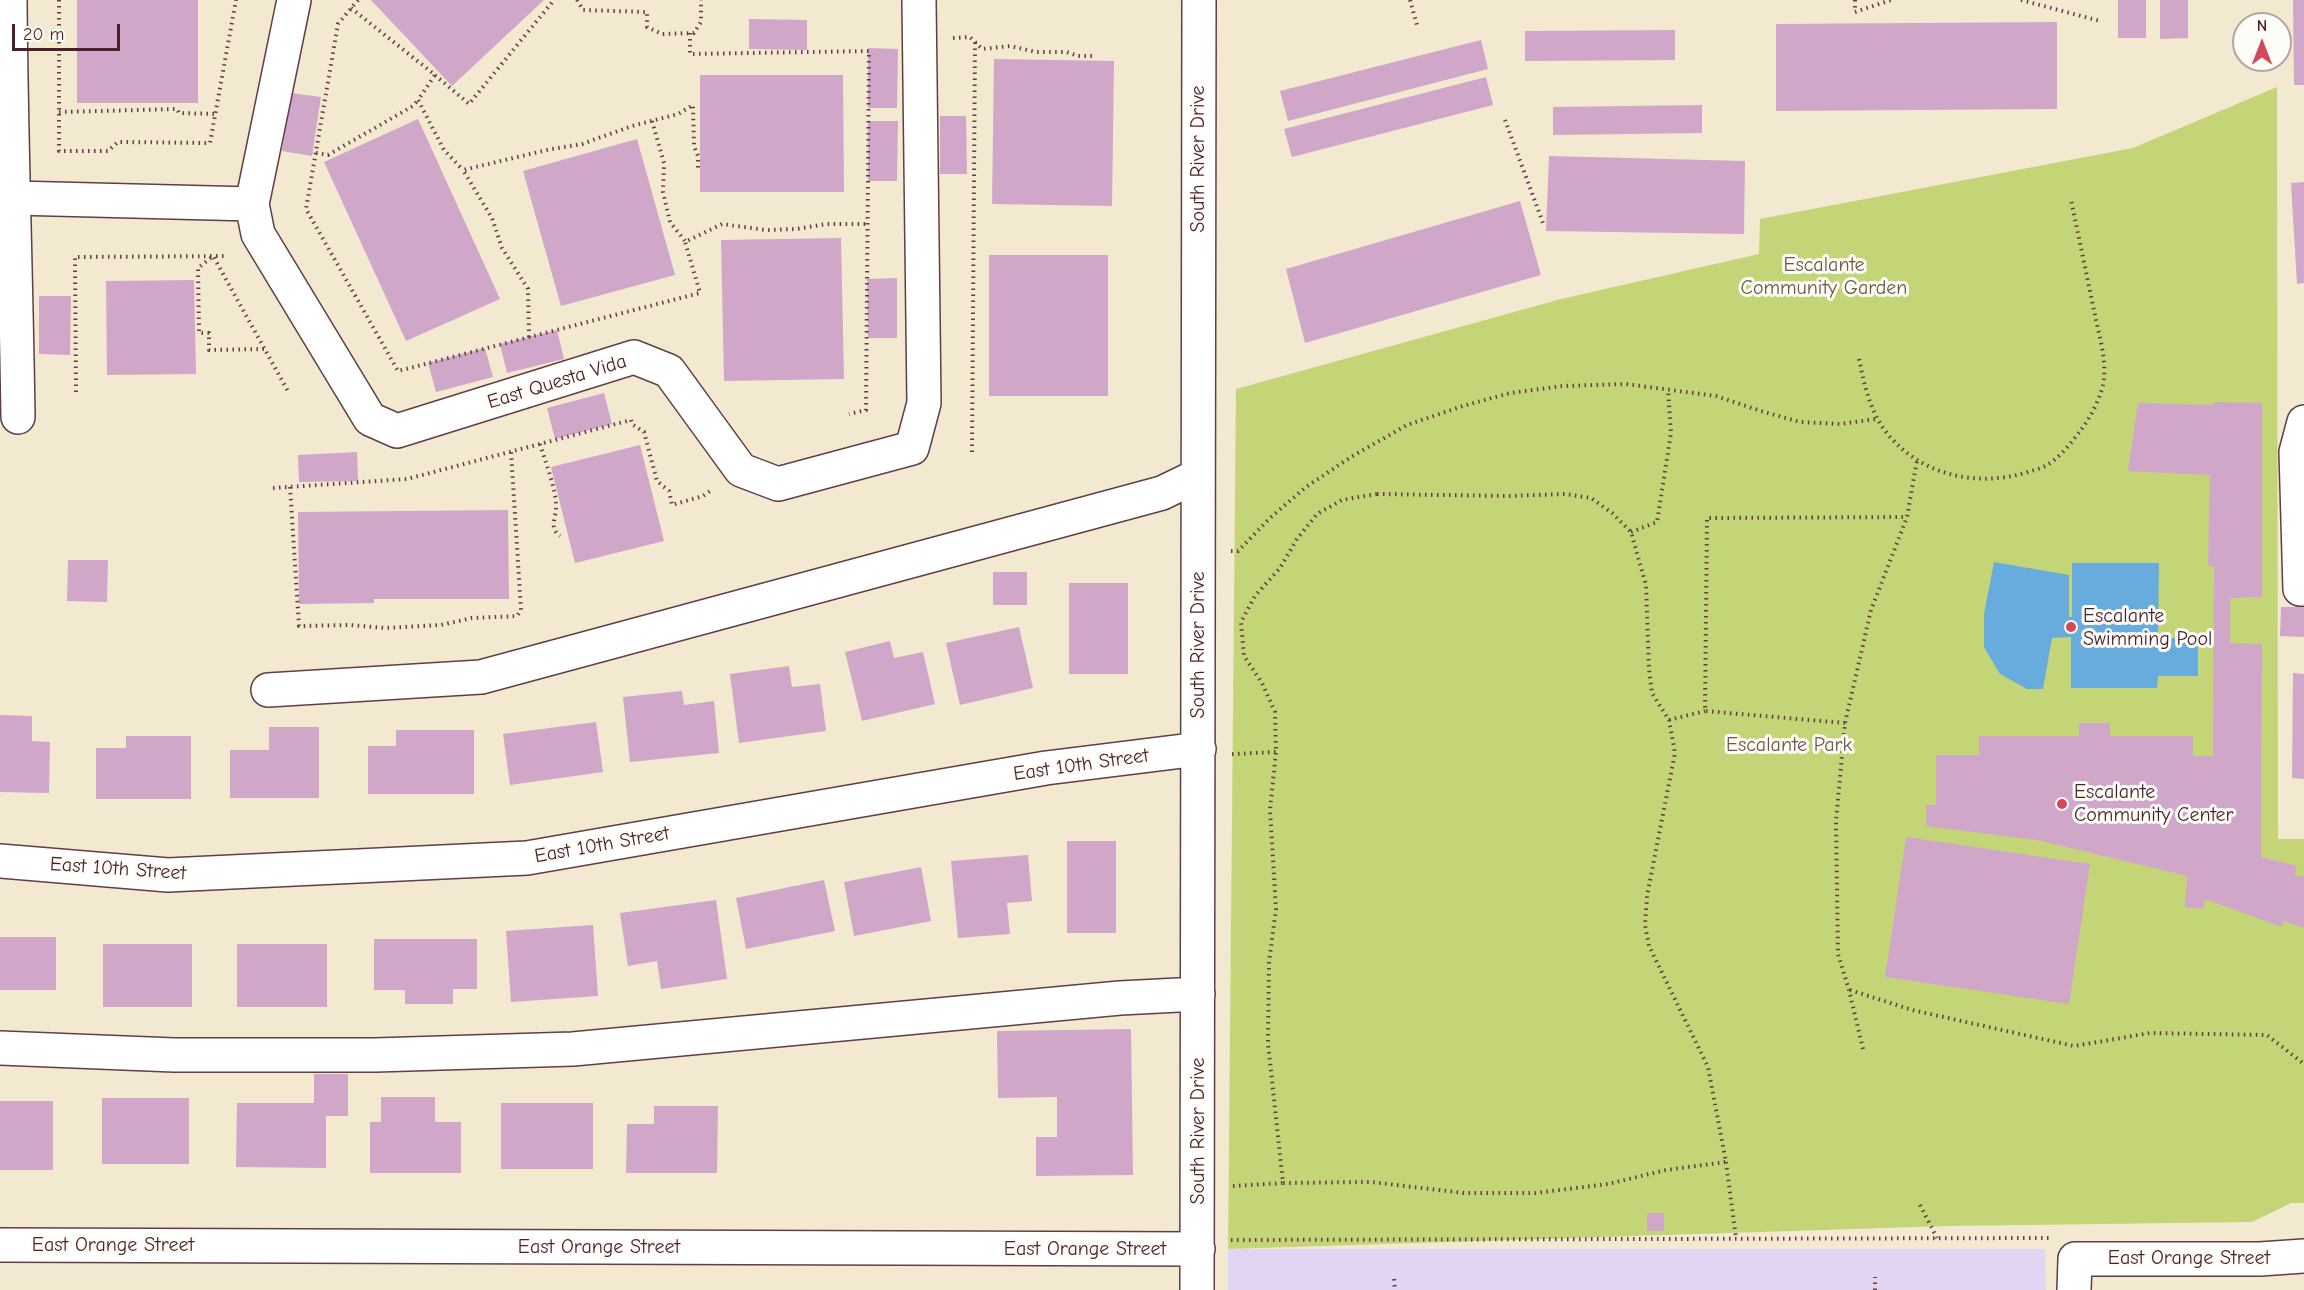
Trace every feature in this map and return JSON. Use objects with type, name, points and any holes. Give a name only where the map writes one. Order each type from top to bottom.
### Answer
[{"type":"street","points":[[10,0],[18,417]]},
{"type":"street","name":"East Questa Vida","points":[[294,0],[252,204],[258,234],[370,419],[397,431],[634,357],[669,371],[741,470]]},
{"type":"street","points":[[741,470],[778,484],[912,447],[924,403],[919,0]]},
{"type":"street","name":"South River Drive","points":[[1197,1290],[1211,1245],[1198,994],[1211,751],[1197,476],[1198,0]]},
{"type":"street","points":[[14,198],[252,204]]},
{"type":"street","points":[[2300,437],[2300,589],[2304,589]]},
{"type":"street","points":[[268,690],[480,678],[1162,493],[1197,476]]},
{"type":"street","name":"East 10th Street","points":[[0,861],[168,875],[527,858],[1046,768],[1211,751]]},
{"type":"street","points":[[0,1048],[174,1055],[375,1055],[573,1049],[1120,998],[1198,994]]},
{"type":"street","name":"East Orange Street","points":[[0,1245],[1211,1245]]},
{"type":"street","name":"East Orange Street","points":[[2067,1262],[2260,1259],[2304,1256]]},
{"type":"path","points":[[58,0],[58,152],[108,152],[118,142],[210,143],[236,0]]},
{"type":"path","points":[[358,0],[338,24],[306,208],[398,371],[700,293],[685,242],[670,222],[663,192],[664,163],[652,121]]},
{"type":"path","points":[[351,8],[470,104],[555,0]]},
{"type":"path","points":[[577,0],[583,10],[647,12],[647,27],[662,34],[694,33],[701,22],[701,0]]},
{"type":"path","points":[[1410,0],[1418,29]]},
{"type":"path","points":[[1855,0],[1855,12],[1891,0]]},
{"type":"path","points":[[2021,0],[2100,21]]},
{"type":"path","points":[[690,33],[690,54],[869,51],[866,410],[849,414]]},
{"type":"path","points":[[919,38],[970,37],[981,49],[1010,46],[1036,52],[1067,52],[1078,56],[1092,56]]},
{"type":"path","points":[[972,452],[975,42]]},
{"type":"path","points":[[316,153],[328,155],[413,106],[435,75]]},
{"type":"path","points":[[418,100],[444,150],[463,170],[492,218],[502,248],[528,289],[529,337]]},
{"type":"path","points":[[463,170],[582,144],[632,126],[678,114],[693,105],[693,146],[698,156],[698,171]]},
{"type":"path","points":[[58,112],[177,110],[179,113],[216,114]]},
{"type":"path","points":[[1505,120],[1543,223]]},
{"type":"path","points":[[1859,359],[1867,396],[1877,419],[1891,438],[1917,460],[1936,470],[1959,477],[1992,480],[2046,466],[2071,444],[2090,419],[2104,379],[2102,350],[2071,200]]},
{"type":"path","points":[[685,242],[722,224],[766,230],[796,229],[826,224],[867,224]]},
{"type":"path","points":[[213,256],[289,393]]},
{"type":"path","points":[[213,256],[198,268],[199,333],[209,333],[209,350],[264,349]]},
{"type":"path","points":[[76,392],[75,257],[225,256]]},
{"type":"path","points":[[1225,551],[1238,551],[1270,518],[1306,487],[1351,457],[1407,425],[1510,393],[1563,386],[1626,384],[1716,396],[1800,422],[1840,423],[1877,419]]},
{"type":"path","points":[[1631,532],[1657,522],[1671,432],[1668,389]]},
{"type":"path","points":[[273,488],[408,479],[631,420],[644,432],[657,481],[669,491],[672,505],[703,496],[741,470]]},
{"type":"path","points":[[540,444],[556,506],[552,520],[556,533],[560,536]]},
{"type":"path","points":[[290,487],[299,626],[349,625],[385,628],[441,625],[472,618],[517,616],[521,610],[511,451]]},
{"type":"path","points":[[1863,1049],[1838,954],[1836,821],[1845,723],[1871,610],[1906,517],[1917,460]]},
{"type":"path","points":[[1283,1183],[1268,1043],[1269,962],[1276,909],[1270,810],[1276,752],[1275,712],[1262,683],[1244,656],[1241,622],[1255,596],[1280,568],[1297,539],[1317,514],[1342,500],[1377,494],[1508,496],[1565,494],[1591,498],[1612,513],[1631,532],[1646,585],[1652,693],[1669,720],[1675,753],[1647,896],[1645,926],[1649,946],[1708,1067],[1726,1162],[1736,1238]]},
{"type":"path","points":[[1705,711],[1707,518],[1906,517]]},
{"type":"path","points":[[1669,720],[1705,711],[1845,723]]},
{"type":"path","points":[[1211,751],[1276,752]]},
{"type":"path","points":[[1849,990],[1912,1010],[2074,1046],[2150,1033],[2267,1035],[2304,1064]]},
{"type":"path","points":[[1223,1186],[1371,1182],[1464,1193],[1535,1193],[1608,1184],[1666,1170],[1726,1162]]},
{"type":"path","points":[[1920,1205],[1937,1238]]},
{"type":"path","points":[[1211,1245],[1736,1238],[1937,1238],[2067,1262]]},
{"type":"path","points":[[1875,1277],[1875,1290]]},
{"type":"path","points":[[1394,1279],[1395,1290]]},
{"type":"shaded area","points":[[1228,1249],[2045,1249],[2046,1290],[1228,1290]]},
{"type":"green space","name":"Escalante Park","points":[[2277,87],[2278,839],[2304,839],[2304,1203],[2291,1203],[2252,1222],[1948,1226],[1228,1249],[1236,389],[1561,299],[1759,254],[1760,219],[2133,148]]},
{"type":"water","name":"Escalante Swimming Pool","points":[[1994,562],[2069,575],[2069,617],[2072,617],[2072,563],[2159,563],[2158,638],[2198,638],[2198,676],[2158,676],[2157,688],[2071,688],[2071,637],[2052,638],[2043,689],[2027,689],[2000,674],[1984,647],[1984,614]]},
{"type":"building","points":[[77,0],[198,0],[198,103],[77,103]]},
{"type":"building","points":[[371,0],[544,0],[452,86]]},
{"type":"building","points":[[2118,0],[2146,0],[2146,38],[2118,38]]},
{"type":"building","points":[[2160,0],[2188,0],[2188,38],[2160,39]]},
{"type":"building","points":[[2293,0],[2304,0],[2304,85],[2294,85]]},
{"type":"building","points":[[749,19],[807,20],[807,50],[749,49]]},
{"type":"building","points":[[2057,22],[2057,109],[1776,111],[1776,24]]},
{"type":"building","points":[[1675,30],[1675,60],[1525,61],[1525,31]]},
{"type":"building","points":[[1481,40],[1488,69],[1288,121],[1280,91]]},
{"type":"building","points":[[868,48],[898,49],[897,108],[868,108]]},
{"type":"building","points":[[994,59],[1114,61],[1112,206],[992,204]]},
{"type":"building","points":[[700,75],[843,75],[844,192],[700,192]]},
{"type":"building","points":[[1486,77],[1493,105],[1292,157],[1284,129]]},
{"type":"building","points":[[291,93],[321,97],[312,156],[282,151]]},
{"type":"building","points":[[1702,105],[1702,133],[1553,135],[1553,107]]},
{"type":"building","points":[[940,116],[966,116],[967,174],[940,174]]},
{"type":"building","points":[[418,119],[500,299],[406,341],[324,162]]},
{"type":"building","points":[[868,121],[898,121],[897,181],[868,181]]},
{"type":"building","points":[[637,139],[675,275],[561,306],[523,171]]},
{"type":"building","points":[[1549,156],[1745,161],[1744,234],[1546,231]]},
{"type":"building","points":[[2304,182],[2304,283],[2297,284],[2291,183]]},
{"type":"building","points":[[1520,201],[1541,275],[1305,343],[1286,269]]},
{"type":"building","points":[[841,238],[844,379],[724,381],[721,240]]},
{"type":"building","points":[[989,255],[1108,255],[1108,396],[989,396]]},
{"type":"building","points":[[897,278],[897,338],[868,338],[867,279]]},
{"type":"building","points":[[194,280],[196,374],[107,375],[106,281]]},
{"type":"building","points":[[39,296],[71,296],[70,355],[39,354]]},
{"type":"building","points":[[557,330],[564,359],[507,373],[500,344]]},
{"type":"building","points":[[485,348],[493,377],[436,392],[428,363]]},
{"type":"building","points":[[604,393],[612,424],[555,439],[547,408]]},
{"type":"building","points":[[2214,402],[2262,403],[2262,597],[2230,598],[2230,643],[2262,644],[2261,857],[2297,866],[2295,876],[2304,876],[2304,928],[2283,921],[2282,927],[2205,899],[2203,909],[2185,907],[2187,876],[2037,840],[1926,826],[1926,805],[1936,805],[1936,755],[1979,755],[1979,736],[2079,736],[2079,723],[2110,723],[2110,736],[2193,736],[2193,756],[2213,756],[2214,566],[2208,566],[2210,475],[2128,471],[2138,403],[2214,405]]},
{"type":"building","points":[[640,445],[664,541],[575,563],[551,467]]},
{"type":"building","points":[[357,452],[358,481],[299,482],[298,455]]},
{"type":"building","points":[[508,510],[509,599],[374,599],[374,603],[299,604],[298,512]]},
{"type":"building","points":[[68,560],[108,560],[107,602],[67,601]]},
{"type":"building","points":[[993,572],[1027,572],[1027,605],[993,605]]},
{"type":"building","points":[[1069,583],[1128,583],[1128,674],[1069,674]]},
{"type":"building","points":[[2281,607],[2304,607],[2304,637],[2280,636]]},
{"type":"building","points":[[1019,627],[1033,688],[960,705],[946,643]]},
{"type":"building","points":[[890,641],[894,658],[923,652],[935,704],[862,721],[845,652]]},
{"type":"building","points":[[789,666],[792,687],[820,684],[826,731],[739,743],[730,674]]},
{"type":"building","points":[[2293,673],[2304,674],[2304,779],[2292,778]]},
{"type":"building","points":[[682,691],[684,705],[714,701],[719,753],[630,762],[623,697]]},
{"type":"building","points":[[0,715],[32,716],[32,741],[50,742],[49,793],[0,792]]},
{"type":"building","points":[[596,722],[603,772],[510,785],[503,734]]},
{"type":"building","points":[[269,727],[319,727],[319,798],[230,798],[230,750],[269,750]]},
{"type":"building","points":[[396,730],[474,730],[474,794],[368,794],[368,746],[396,746]]},
{"type":"building","points":[[126,736],[191,736],[191,799],[96,799],[96,748],[126,748]]},
{"type":"building","points":[[1906,837],[2090,864],[2069,1004],[1885,977]]},
{"type":"building","points":[[1067,841],[1116,841],[1116,933],[1067,933]]},
{"type":"building","points":[[1028,855],[1032,901],[1007,903],[1010,934],[958,938],[951,861]]},
{"type":"building","points":[[921,867],[931,921],[854,936],[844,882]]},
{"type":"building","points":[[824,880],[835,931],[746,949],[736,898]]},
{"type":"building","points":[[716,900],[727,979],[661,989],[657,961],[628,966],[620,913]]},
{"type":"building","points":[[593,925],[598,996],[511,1002],[506,931]]},
{"type":"building","points":[[0,937],[56,937],[56,990],[0,990]]},
{"type":"building","points":[[374,939],[477,939],[477,989],[453,989],[453,1004],[405,1004],[405,990],[374,990]]},
{"type":"building","points":[[103,944],[192,944],[192,1007],[103,1007]]},
{"type":"building","points":[[237,944],[327,944],[327,1007],[237,1007]]},
{"type":"building","points":[[1131,1029],[1133,1175],[1036,1176],[1036,1137],[1057,1137],[1057,1097],[998,1098],[997,1031]]},
{"type":"building","points":[[314,1074],[348,1074],[348,1116],[326,1116],[326,1168],[236,1167],[237,1103],[314,1103]]},
{"type":"building","points":[[381,1097],[435,1097],[435,1122],[461,1122],[461,1173],[370,1173],[370,1122],[381,1122]]},
{"type":"building","points":[[102,1098],[189,1098],[189,1164],[102,1164]]},
{"type":"building","points":[[0,1101],[53,1101],[53,1170],[0,1170]]},
{"type":"building","points":[[501,1103],[593,1103],[593,1169],[501,1169]]},
{"type":"building","points":[[654,1106],[718,1106],[717,1173],[626,1173],[627,1124],[654,1124]]},
{"type":"building","points":[[1647,1213],[1664,1213],[1664,1231],[1647,1231]]},
{"type":"place","name":"Escalante Swimming Pool","points":[[2071,627]]},
{"type":"place","name":"Escalante Community Center","points":[[2062,804]]},
{"type":"park label","name":"Escalante Community Garden","points":[[1824,276]]}]
